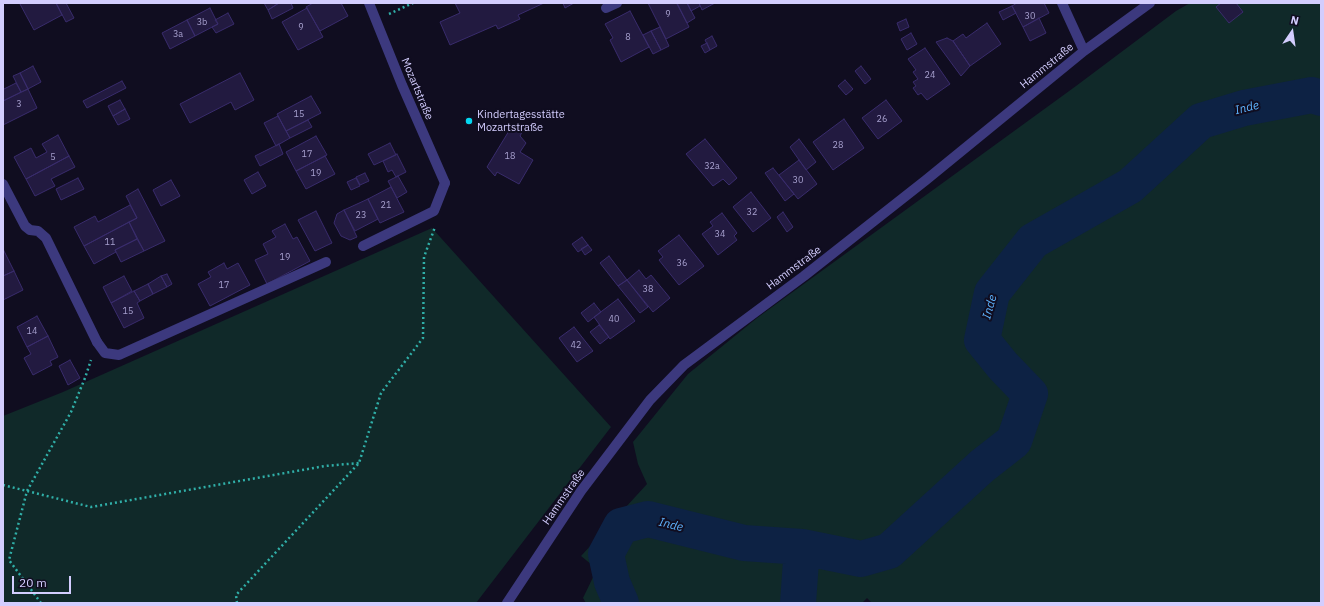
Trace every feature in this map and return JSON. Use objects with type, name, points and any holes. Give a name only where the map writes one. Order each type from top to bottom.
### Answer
[{"type":"street","name":"Mozartstraße","points":[[363,246],[434,211],[445,183],[402,85],[369,3]]},
{"type":"street","points":[[606,8],[617,3]]},
{"type":"street","points":[[1062,3],[1084,51]]},
{"type":"street","name":"Hammstraße","points":[[507,603],[581,491],[650,400],[684,366],[804,276],[1084,51],[1150,3]]},
{"type":"street","points":[[3,184],[25,226],[30,230],[38,231],[46,238],[97,342],[105,353],[119,355],[326,262]]},
{"type":"path","points":[[376,20],[413,3]]},
{"type":"path","points":[[237,603],[236,595],[359,463],[381,393],[423,338],[424,257],[437,222]]},
{"type":"path","points":[[41,603],[9,560],[27,491],[71,412],[85,378],[97,342]]},
{"type":"path","points":[[3,485],[91,507],[326,466],[359,463]]},
{"type":"green space","points":[[1190,3],[1321,3],[1321,603],[872,603],[867,598],[862,603],[586,603],[583,598],[597,569],[581,556],[647,484],[638,464],[633,442],[688,374],[757,318],[1076,86],[1176,11]]},
{"type":"green space","points":[[432,228],[611,427],[476,603],[3,603],[3,416],[63,392]]},
{"type":"building","points":[[56,3],[62,15],[34,30],[20,4]]},
{"type":"building","points":[[56,3],[66,3],[74,18],[66,22]]},
{"type":"building","points":[[264,3],[279,3],[268,10]]},
{"type":"building","points":[[279,3],[291,3],[293,8],[272,19],[268,10]]},
{"type":"building","points":[[313,3],[341,3],[348,16],[320,31],[306,7]]},
{"type":"building","points":[[455,3],[544,3],[518,15],[520,19],[498,29],[496,25],[450,45],[440,22],[460,13]]},
{"type":"building","points":[[563,3],[574,3],[565,8]]},
{"type":"building","points":[[648,3],[677,3],[689,27],[666,39]]},
{"type":"building","points":[[687,3],[695,18],[687,23],[677,4]]},
{"type":"building","points":[[687,3],[699,3],[700,6],[691,11]]},
{"type":"building","points":[[699,3],[715,3],[702,10]]},
{"type":"building","points":[[1017,3],[1044,3],[1049,13],[1023,27],[1012,6]]},
{"type":"building","points":[[1221,3],[1236,3],[1243,12],[1229,23],[1216,7]]},
{"type":"building","points":[[1012,6],[1016,13],[1003,20],[999,12]]},
{"type":"building","points":[[210,8],[218,24],[195,36],[187,20]]},
{"type":"building","points":[[307,8],[323,37],[298,50],[282,22]]},
{"type":"building","points":[[630,11],[649,47],[621,62],[610,40],[613,38],[605,24]]},
{"type":"building","points":[[228,13],[234,24],[216,33],[212,27],[218,24],[215,20]]},
{"type":"building","points":[[1039,18],[1046,33],[1030,41],[1023,27]]},
{"type":"building","points":[[906,19],[909,27],[900,31],[897,23]]},
{"type":"building","points":[[187,20],[195,36],[170,49],[162,33]]},
{"type":"building","points":[[987,23],[1001,44],[970,66],[953,41],[963,34],[966,38]]},
{"type":"building","points":[[660,27],[669,46],[661,50],[651,31]]},
{"type":"building","points":[[651,31],[661,50],[653,54],[643,35]]},
{"type":"building","points":[[911,33],[917,44],[907,50],[901,39]]},
{"type":"building","points":[[712,36],[717,46],[710,50],[705,40]]},
{"type":"building","points":[[947,38],[953,41],[970,66],[961,76],[936,42]]},
{"type":"building","points":[[707,43],[710,50],[705,53],[701,46]]},
{"type":"building","points":[[925,48],[950,84],[927,100],[921,93],[918,95],[913,88],[916,86],[913,82],[918,79],[913,72],[916,70],[908,59]]},
{"type":"building","points":[[33,66],[41,82],[28,89],[20,73]]},
{"type":"building","points":[[861,66],[871,79],[865,84],[855,71]]},
{"type":"building","points":[[20,73],[28,89],[21,92],[13,76]]},
{"type":"building","points":[[240,73],[254,100],[235,110],[231,102],[190,123],[180,104]]},
{"type":"building","points":[[845,80],[853,89],[846,95],[838,86]]},
{"type":"building","points":[[122,81],[126,88],[87,108],[83,101]]},
{"type":"building","points":[[16,83],[21,92],[3,101],[3,88],[4,89]]},
{"type":"building","points":[[28,89],[37,108],[3,125],[3,101]]},
{"type":"building","points":[[311,96],[321,113],[286,131],[277,114]]},
{"type":"building","points":[[120,100],[125,109],[113,116],[108,106]]},
{"type":"building","points":[[886,100],[902,121],[878,139],[862,118]]},
{"type":"building","points":[[125,109],[130,119],[118,125],[113,116]]},
{"type":"building","points":[[278,116],[290,138],[276,146],[264,123]]},
{"type":"building","points":[[844,119],[864,148],[833,170],[813,142]]},
{"type":"building","points":[[308,120],[312,127],[290,138],[286,131]]},
{"type":"building","points":[[512,126],[522,132],[520,136],[526,143],[520,152],[533,160],[519,184],[497,172],[495,176],[487,167]]},
{"type":"building","points":[[58,135],[69,156],[26,179],[14,157],[31,148],[36,158],[47,152],[42,144]]},
{"type":"building","points":[[316,136],[327,155],[296,171],[286,152]]},
{"type":"building","points":[[705,139],[737,178],[729,185],[723,179],[713,186],[686,154]]},
{"type":"building","points":[[799,139],[816,162],[806,170],[790,147]]},
{"type":"building","points":[[390,143],[396,155],[374,165],[368,154]]},
{"type":"building","points":[[279,144],[283,154],[260,166],[255,156]]},
{"type":"building","points":[[397,154],[406,172],[396,177],[392,170],[388,172],[383,161]]},
{"type":"building","points":[[69,156],[75,167],[51,179],[55,186],[35,196],[26,179]]},
{"type":"building","points":[[325,156],[335,174],[306,189],[296,171]]},
{"type":"building","points":[[799,160],[817,184],[798,199],[779,175]]},
{"type":"building","points":[[773,168],[794,194],[785,201],[765,173]]},
{"type":"building","points":[[258,172],[266,186],[252,194],[244,180]]},
{"type":"building","points":[[365,173],[369,181],[360,185],[356,177]]},
{"type":"building","points":[[398,176],[407,192],[397,198],[388,181]]},
{"type":"building","points":[[78,178],[84,189],[61,200],[56,189]]},
{"type":"building","points":[[356,178],[360,186],[351,190],[347,182]]},
{"type":"building","points":[[171,180],[180,196],[161,206],[153,190]]},
{"type":"building","points":[[391,187],[404,212],[380,223],[368,199]]},
{"type":"building","points":[[138,189],[165,241],[144,251],[129,222],[137,218],[126,196]]},
{"type":"building","points":[[751,192],[771,218],[753,232],[733,207]]},
{"type":"building","points":[[368,199],[378,219],[355,231],[344,210]]},
{"type":"building","points":[[130,205],[137,218],[84,246],[74,227],[95,216],[98,222]]},
{"type":"building","points":[[344,210],[357,237],[350,240],[341,236],[334,223],[337,214]]},
{"type":"building","points":[[316,211],[332,243],[315,251],[298,220]]},
{"type":"building","points":[[783,212],[793,227],[787,232],[777,217]]},
{"type":"building","points":[[722,213],[737,233],[734,236],[737,240],[718,255],[702,234],[713,226],[710,222]]},
{"type":"building","points":[[129,222],[137,239],[115,250],[116,252],[94,264],[84,246]]},
{"type":"building","points":[[285,224],[293,239],[297,237],[310,261],[267,284],[255,260],[268,254],[263,244],[276,237],[272,231]]},
{"type":"building","points":[[679,235],[704,266],[679,285],[659,260],[663,257],[658,251]]},
{"type":"building","points":[[582,237],[588,245],[578,252],[572,244]]},
{"type":"building","points":[[137,239],[144,251],[121,262],[115,250]]},
{"type":"building","points":[[588,245],[592,250],[585,255],[581,249]]},
{"type":"building","points":[[4,251],[14,271],[3,276],[3,252]]},
{"type":"building","points":[[609,256],[627,280],[618,286],[600,263]]},
{"type":"building","points":[[224,263],[227,269],[238,263],[250,285],[210,306],[198,284],[211,277],[208,272]]},
{"type":"building","points":[[639,270],[646,279],[651,275],[670,298],[653,312],[627,280]]},
{"type":"building","points":[[14,271],[23,290],[3,300],[3,276]]},
{"type":"building","points":[[167,274],[172,284],[167,287],[161,276]]},
{"type":"building","points":[[124,276],[132,291],[111,303],[103,287]]},
{"type":"building","points":[[161,276],[167,287],[153,294],[148,284]]},
{"type":"building","points":[[627,280],[648,307],[640,313],[618,286]]},
{"type":"building","points":[[148,284],[153,294],[140,301],[134,291]]},
{"type":"building","points":[[134,291],[140,301],[137,303],[144,318],[124,328],[111,303]]},
{"type":"building","points":[[618,299],[635,321],[610,339],[594,317]]},
{"type":"building","points":[[594,303],[601,312],[588,322],[581,313]]},
{"type":"building","points":[[37,316],[48,336],[27,347],[17,327]]},
{"type":"building","points":[[599,325],[609,337],[600,344],[590,332]]},
{"type":"building","points":[[574,327],[593,351],[577,362],[559,338]]},
{"type":"building","points":[[48,336],[58,357],[50,361],[52,365],[33,375],[24,358],[31,354],[27,347]]},
{"type":"building","points":[[70,360],[80,378],[68,385],[59,366]]},
{"type":"waterway","name":"Inde","points":[[621,603],[612,582],[606,554],[621,526],[648,519],[744,543],[802,547],[861,559],[889,551],[982,466],[1014,441],[1030,394],[1003,366],[982,340],[992,293],[1033,241],[1130,186],[1201,121],[1244,108],[1312,95],[1321,98]]},
{"type":"waterway","name":"Inde","points":[[798,603],[802,547]]},
{"type":"place","name":"Kindertagesstätte Mozartstraße","points":[[469,121]]}]
